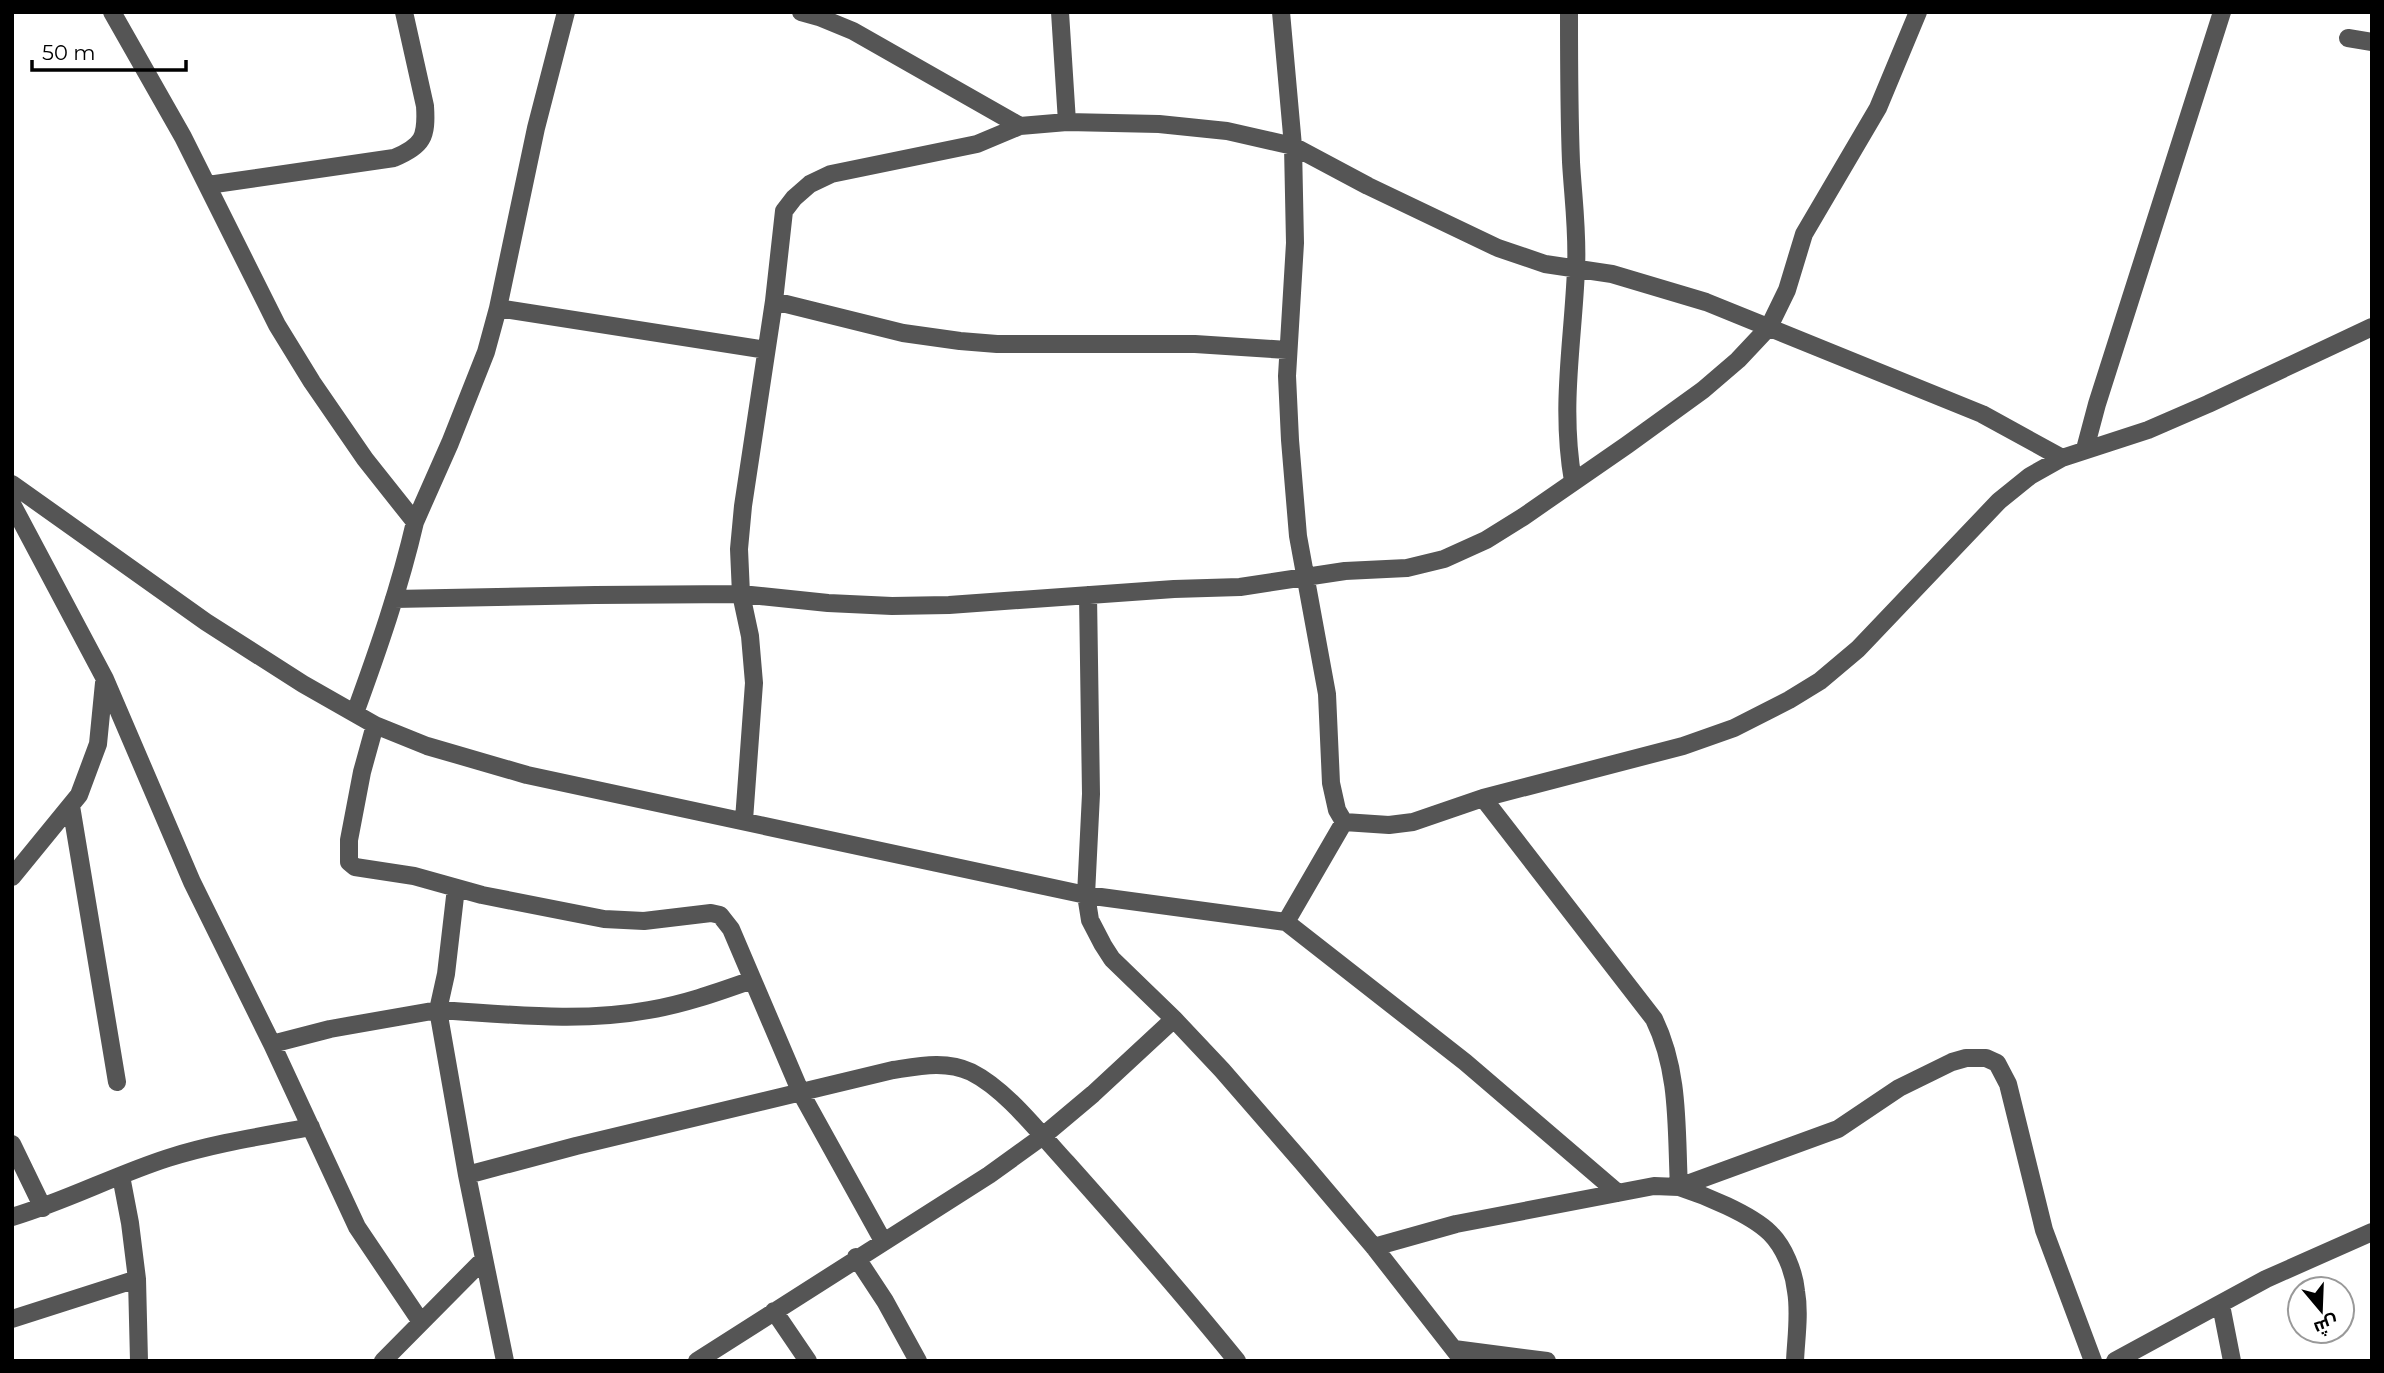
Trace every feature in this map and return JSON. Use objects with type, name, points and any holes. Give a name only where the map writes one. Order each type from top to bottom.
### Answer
[{"type":"street","points":[[112,12],[208,185],[277,326],[365,459],[415,522]]},
{"type":"street","points":[[208,185],[394,158],[419,145],[426,121],[425,106],[404,12]]},
{"type":"street","points":[[355,713],[394,599],[415,522],[470,396],[486,352],[498,308],[536,128],[566,12]]},
{"type":"street","points":[[801,12],[853,30],[1020,126]]},
{"type":"street","points":[[1060,12],[1067,122]]},
{"type":"street","points":[[1280,12],[1293,146],[1295,243],[1287,350],[1290,440],[1298,536],[1327,695],[1333,797],[1344,822]]},
{"type":"street","points":[[1569,12],[1570,135],[1576,268],[1568,356],[1567,403],[1573,481]]},
{"type":"street","points":[[394,599],[741,594],[892,606],[1240,587],[1306,576],[1407,568],[1444,559],[1486,540],[1523,517],[1703,390],[1738,360],[1769,327],[1787,290],[1804,234],[1878,108],[1917,12]]},
{"type":"street","points":[[2085,449],[2222,12]]},
{"type":"street","points":[[2348,38],[2372,42]]},
{"type":"street","points":[[744,820],[754,683],[750,636],[741,594],[739,549],[743,506],[774,301],[784,211],[810,184],[831,174],[977,144],[1020,126],[1067,122],[1159,124],[1227,131],[1293,146],[1368,186],[1498,248],[1545,264],[1612,274],[1666,289],[1769,327],[1982,414],[2062,458]]},
{"type":"street","points":[[774,301],[904,333],[960,341],[997,344],[1195,344],[1287,350]]},
{"type":"street","points":[[498,308],[766,350]]},
{"type":"street","points":[[1344,822],[1389,825],[1413,822],[1483,798],[1683,746],[1734,728],[1820,681],[1858,649],[1999,501],[2030,476],[2062,458],[2148,430],[2208,404],[2372,327]]},
{"type":"street","points":[[12,484],[206,622],[303,684],[375,724],[427,746],[527,775],[1086,895],[1286,922],[1465,1062],[1618,1193]]},
{"type":"street","points":[[12,504],[105,679],[192,882],[272,1044],[357,1227],[421,1322]]},
{"type":"street","points":[[1088,595],[1091,794],[1086,895],[1090,920],[1112,959],[1174,1019],[1302,1162],[1374,1247],[1458,1355],[1547,1361]]},
{"type":"street","points":[[12,877],[79,795],[98,744],[105,679]]},
{"type":"street","points":[[375,724],[362,772],[349,840],[349,862],[355,867],[414,876],[540,907],[624,921],[711,913],[720,915],[731,929],[801,1093],[883,1241]]},
{"type":"street","points":[[1483,798],[1654,1019],[1662,1035],[1674,1077],[1679,1188]]},
{"type":"street","points":[[71,806],[88,921],[117,1082]]},
{"type":"street","points":[[1286,922],[1344,822]]},
{"type":"street","points":[[456,888],[446,974],[438,1010],[467,1175],[505,1361]]},
{"type":"street","points":[[272,1044],[330,1029],[438,1010],[562,1017],[646,1011],[691,1001],[752,980]]},
{"type":"street","points":[[697,1361],[856,1257],[989,1175],[1043,1136],[1093,1094],[1174,1019]]},
{"type":"street","points":[[1679,1188],[1838,1129],[1899,1088],[1939,1067],[1966,1058],[1992,1060],[1997,1063],[2008,1084],[2044,1230],[2093,1361]]},
{"type":"street","points":[[467,1175],[893,1070],[923,1065],[957,1067],[982,1079],[1043,1136],[1160,1268],[1237,1361]]},
{"type":"street","points":[[12,1217],[43,1208],[168,1158],[310,1127]]},
{"type":"street","points":[[12,1144],[43,1208]]},
{"type":"street","points":[[121,1176],[137,1279],[139,1361]]},
{"type":"street","points":[[1374,1247],[1456,1224],[1654,1186],[1679,1188],[1697,1193],[1752,1220],[1770,1233],[1782,1250],[1791,1268],[1796,1288],[1798,1308],[1795,1361]]},
{"type":"street","points":[[2115,1361],[2277,1274],[2372,1231]]},
{"type":"street","points":[[856,1257],[885,1301],[918,1361]]},
{"type":"street","points":[[383,1361],[484,1259]]},
{"type":"street","points":[[12,1319],[137,1279]]},
{"type":"street","points":[[2221,1305],[2232,1361]]},
{"type":"street","points":[[774,1311],[808,1361]]}]
